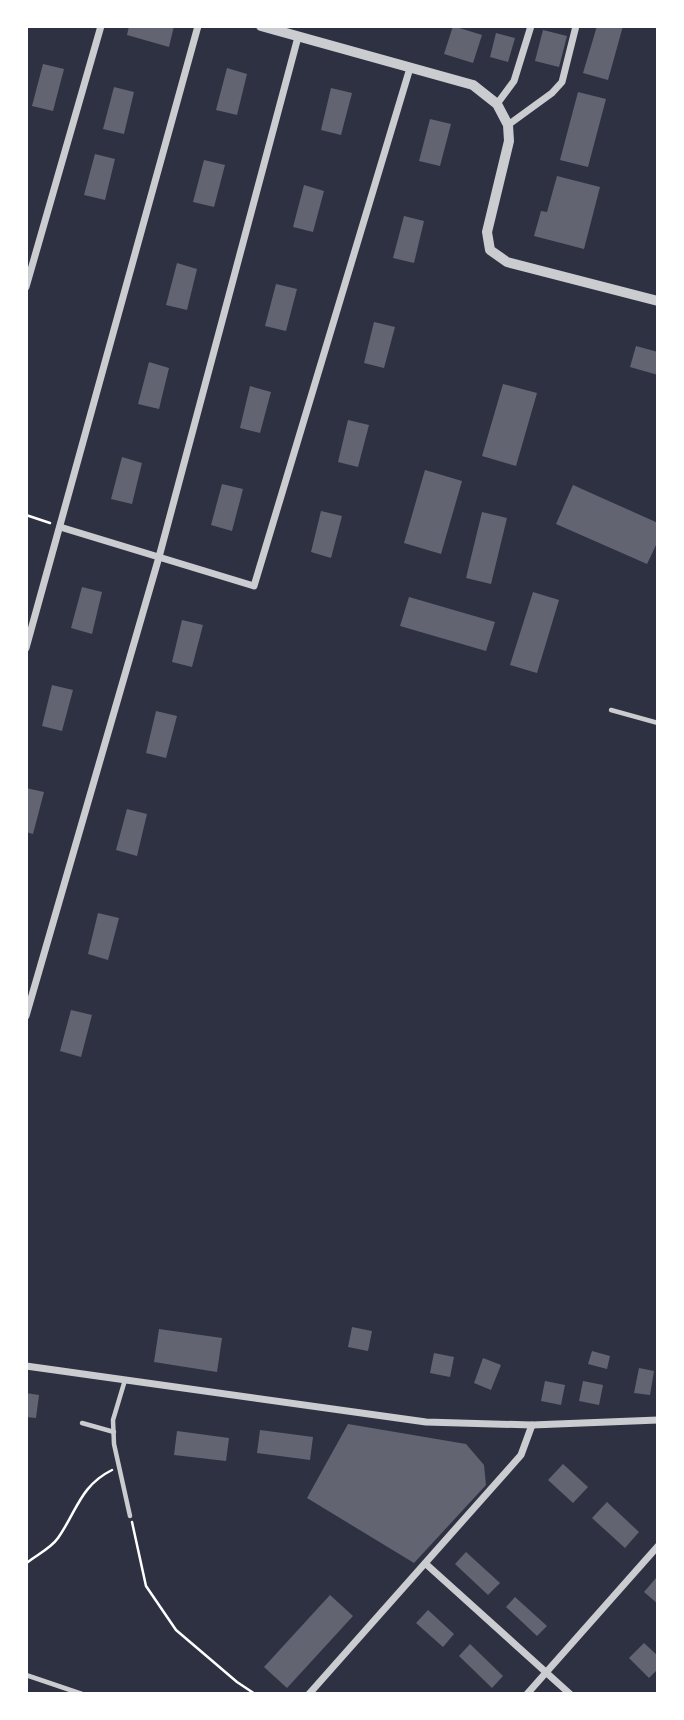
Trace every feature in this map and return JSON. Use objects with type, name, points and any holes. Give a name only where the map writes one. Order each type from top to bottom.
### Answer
[{"type":"street","points":[[26,287],[101,26]]},
{"type":"street","points":[[26,648],[198,26]]},
{"type":"street","points":[[261,26],[473,85],[497,104],[508,125],[509,141],[487,232],[491,250],[507,262],[658,302]]},
{"type":"street","points":[[497,104],[514,81],[531,26]]},
{"type":"street","points":[[508,125],[552,93],[562,82],[576,26]]},
{"type":"street","points":[[26,1016],[159,557],[299,37]]},
{"type":"street","points":[[60,527],[254,586],[410,68]]},
{"type":"street","points":[[26,1366],[426,1422],[531,1425],[658,1420]]},
{"type":"street","points":[[309,1694],[522,1455],[531,1425]]},
{"type":"street","points":[[527,1694],[658,1546]]},
{"type":"street","points":[[426,1564],[570,1694]]},
{"type":"lane","points":[[611,710],[658,723]]},
{"type":"lane","points":[[125,1380],[113,1420],[130,1516]]},
{"type":"lane","points":[[82,1423],[114,1432]]},
{"type":"lane","points":[[26,1675],[82,1694]]},
{"type":"path","points":[[26,515],[60,527]]},
{"type":"path","points":[[26,1561],[57,1541],[75,1507],[96,1479],[118,1468]]},
{"type":"path","points":[[130,1516],[146,1586],[176,1630],[255,1694]]},
{"type":"building","points":[[129,26],[174,26],[169,47],[127,35]]},
{"type":"building","points":[[453,26],[482,35],[473,63],[444,54]]},
{"type":"building","points":[[597,26],[623,26],[608,80],[583,73]]},
{"type":"building","points":[[543,30],[567,36],[559,67],[535,61]]},
{"type":"building","points":[[496,33],[515,38],[508,62],[490,57]]},
{"type":"building","points":[[43,64],[64,69],[53,111],[32,106]]},
{"type":"building","points":[[227,68],[247,74],[237,115],[216,110]]},
{"type":"building","points":[[114,87],[134,92],[124,134],[103,129]]},
{"type":"building","points":[[331,88],[352,93],[341,135],[321,130]]},
{"type":"building","points":[[578,92],[606,99],[588,167],[560,160]]},
{"type":"building","points":[[430,119],[451,124],[440,166],[419,161]]},
{"type":"building","points":[[95,154],[115,159],[105,200],[84,195]]},
{"type":"building","points":[[204,160],[225,165],[214,207],[193,202]]},
{"type":"building","points":[[557,176],[600,187],[584,249],[534,236],[541,211],[547,212]]},
{"type":"building","points":[[304,185],[324,191],[313,232],[293,227]]},
{"type":"building","points":[[404,216],[424,221],[414,263],[393,258]]},
{"type":"building","points":[[177,263],[197,269],[187,310],[166,305]]},
{"type":"building","points":[[276,284],[297,289],[286,331],[265,326]]},
{"type":"building","points":[[374,322],[395,327],[384,368],[364,363]]},
{"type":"building","points":[[636,346],[658,352],[658,375],[630,367]]},
{"type":"building","points":[[149,362],[169,368],[159,409],[138,404]]},
{"type":"building","points":[[503,384],[537,393],[516,466],[482,456]]},
{"type":"building","points":[[250,386],[271,392],[260,433],[240,428]]},
{"type":"building","points":[[348,420],[369,425],[358,467],[338,462]]},
{"type":"building","points":[[122,457],[142,463],[132,504],[111,499]]},
{"type":"building","points":[[425,470],[462,481],[441,554],[404,543]]},
{"type":"building","points":[[222,484],[243,489],[232,531],[211,525]]},
{"type":"building","points":[[573,485],[658,523],[658,541],[647,564],[556,524]]},
{"type":"building","points":[[321,511],[342,516],[331,558],[311,552]]},
{"type":"building","points":[[482,512],[507,518],[491,584],[466,578]]},
{"type":"building","points":[[82,587],[102,592],[92,634],[71,628]]},
{"type":"building","points":[[533,592],[559,600],[537,673],[510,665]]},
{"type":"building","points":[[409,597],[495,622],[486,651],[400,626]]},
{"type":"building","points":[[182,620],[203,625],[192,667],[172,662]]},
{"type":"building","points":[[52,685],[73,690],[62,731],[42,726]]},
{"type":"building","points":[[156,711],[177,716],[166,758],[146,753]]},
{"type":"building","points":[[26,788],[44,792],[33,834],[26,832]]},
{"type":"building","points":[[127,809],[147,814],[137,856],[116,850]]},
{"type":"building","points":[[98,913],[119,918],[108,960],[88,954]]},
{"type":"building","points":[[71,1010],[92,1015],[81,1057],[60,1051]]},
{"type":"building","points":[[352,1327],[372,1331],[368,1351],[348,1347]]},
{"type":"building","points":[[159,1329],[222,1338],[217,1372],[154,1362]]},
{"type":"building","points":[[592,1351],[610,1356],[607,1369],[588,1364]]},
{"type":"building","points":[[434,1353],[454,1357],[450,1377],[430,1373]]},
{"type":"building","points":[[483,1358],[501,1365],[491,1390],[474,1383]]},
{"type":"building","points":[[639,1368],[654,1371],[650,1395],[634,1393]]},
{"type":"building","points":[[545,1381],[565,1385],[561,1405],[541,1401]]},
{"type":"building","points":[[583,1381],[603,1385],[599,1405],[579,1401]]},
{"type":"building","points":[[26,1393],[39,1395],[36,1418],[26,1417]]},
{"type":"building","points":[[348,1424],[466,1444],[484,1465],[486,1485],[414,1563],[307,1498]]},
{"type":"building","points":[[260,1430],[313,1437],[310,1460],[257,1453]]},
{"type":"building","points":[[177,1431],[229,1438],[226,1461],[174,1455]]},
{"type":"building","points":[[563,1464],[588,1487],[573,1503],[548,1480]]},
{"type":"building","points":[[607,1502],[639,1532],[625,1548],[592,1518]]},
{"type":"building","points":[[466,1552],[500,1583],[488,1595],[455,1564]]},
{"type":"building","points":[[658,1579],[658,1604],[644,1592]]},
{"type":"building","points":[[330,1595],[353,1616],[287,1688],[264,1667]]},
{"type":"building","points":[[515,1597],[547,1626],[537,1636],[506,1607]]},
{"type":"building","points":[[428,1610],[454,1634],[443,1647],[416,1623]]},
{"type":"building","points":[[644,1643],[658,1656],[658,1669],[649,1678],[629,1658]]},
{"type":"building","points":[[470,1644],[503,1676],[492,1688],[459,1656]]}]
